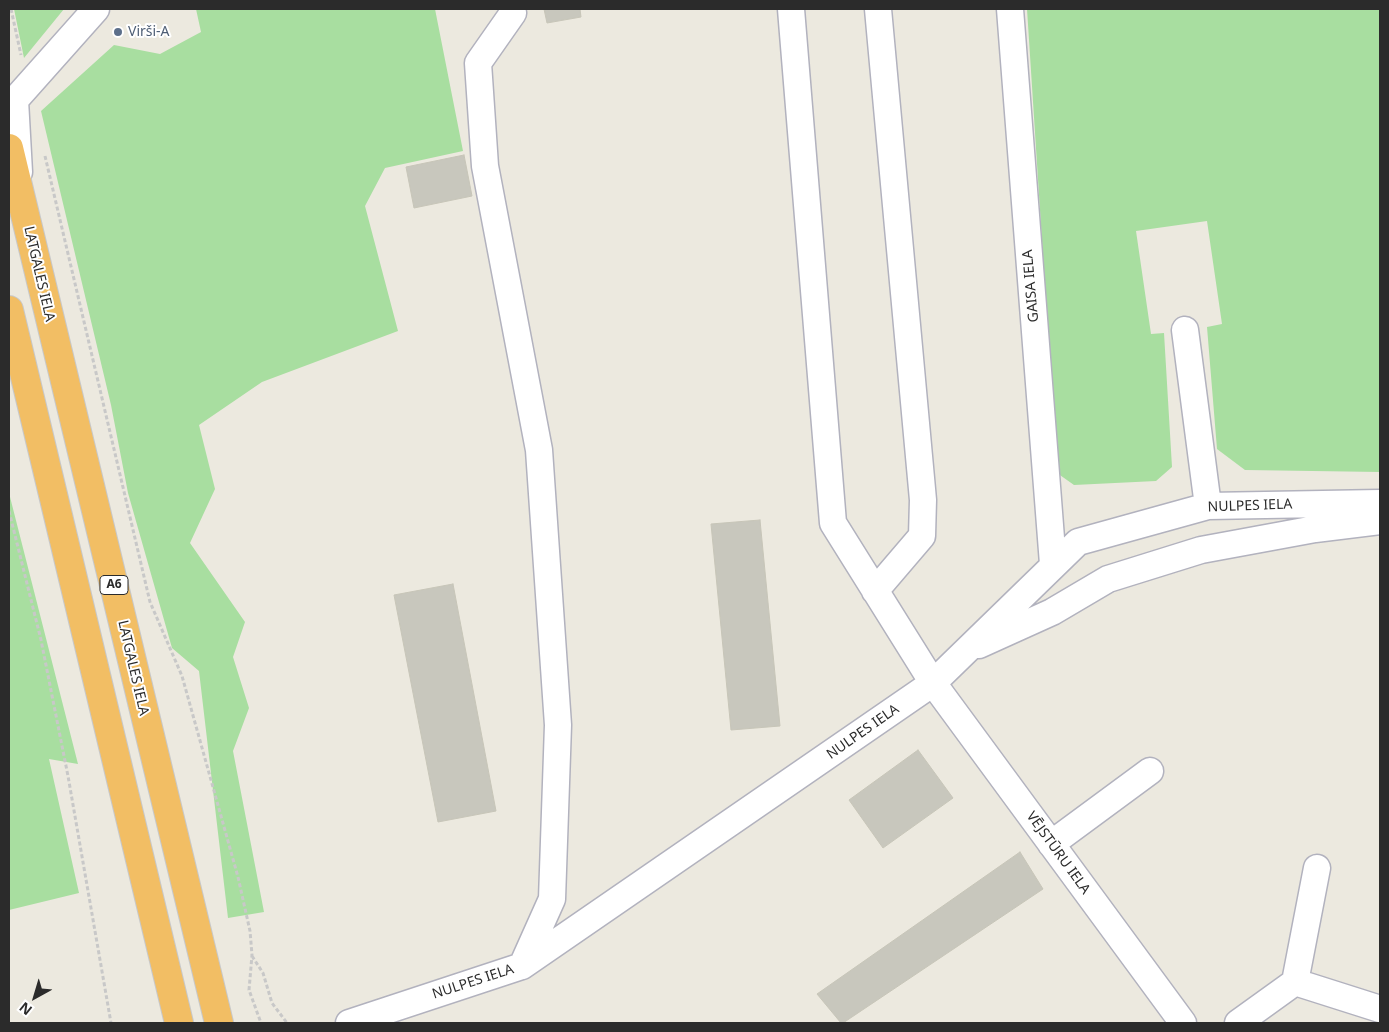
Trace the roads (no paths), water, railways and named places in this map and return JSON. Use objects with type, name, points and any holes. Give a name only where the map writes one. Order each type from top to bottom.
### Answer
[{"type":"highway","name":"LATGALES IELA","points":[[9,148],[219,1023]]},
{"type":"highway","points":[[9,310],[180,1023]]},
{"type":"street","name":"LATGALES IELA","points":[[20,195],[15,100],[96,9]]},
{"type":"street","points":[[512,9],[513,13],[478,63],[485,166],[539,450],[558,724],[552,899],[522,966]]},
{"type":"street","name":"VĒJSTŪRU IELA","points":[[792,9],[833,523],[933,683],[1183,1023]]},
{"type":"street","points":[[875,591],[922,536],[923,500],[878,9]]},
{"type":"street","name":"GAISA IELA","points":[[1010,9],[1053,564]]},
{"type":"street","points":[[1185,330],[1208,506]]},
{"type":"street","name":"NULPES IELA","points":[[350,1023],[522,966],[933,683],[1053,564],[1078,542],[1208,506],[1380,503]]},
{"type":"street","points":[[963,652],[1052,612],[1108,579],[1201,550],[1316,529],[1380,521]]},
{"type":"street","points":[[1051,844],[1150,772]]},
{"type":"street","points":[[1238,1023],[1295,982],[1317,868]]},
{"type":"street","points":[[1295,982],[1380,1009]]},
{"type":"place","name":"Virši-A","points":[[118,32]]}]
